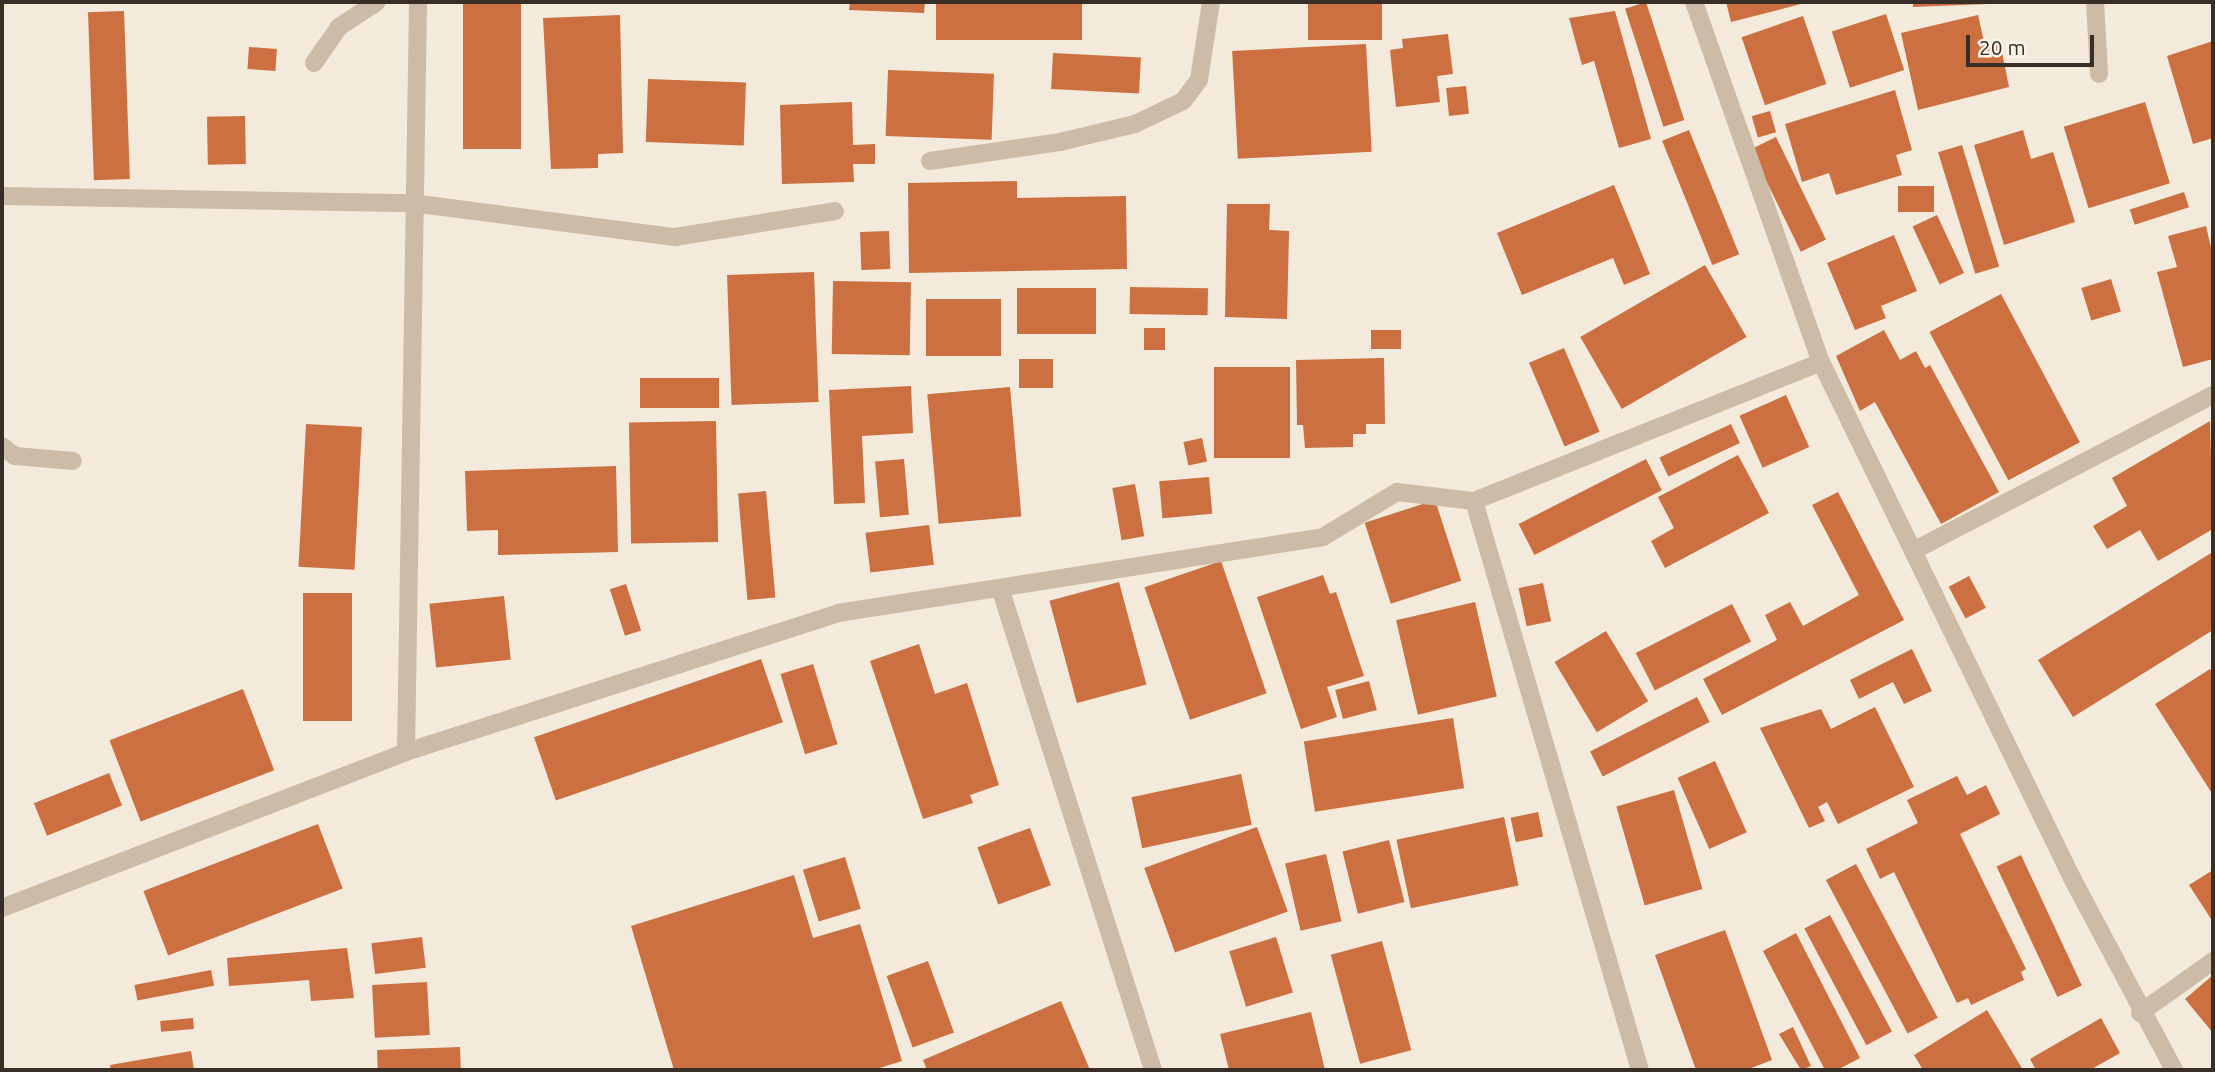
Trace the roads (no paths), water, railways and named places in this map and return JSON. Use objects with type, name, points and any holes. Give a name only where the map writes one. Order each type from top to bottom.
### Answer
[{"type":"street","points":[[314,63],[339,27],[377,2]]},
{"type":"street","points":[[406,752],[412,203],[418,2]]},
{"type":"street","points":[[930,161],[1085,136],[1135,124],[1183,101],[1199,80],[1210,2]]},
{"type":"street","points":[[1693,2],[1821,362],[2140,1013],[2174,1070]]},
{"type":"street","points":[[2095,2],[2099,74]]},
{"type":"street","points":[[2,196],[412,203],[676,237],[835,211]]},
{"type":"street","points":[[2,908],[406,752],[838,613],[1001,591],[1323,537],[1397,492],[1474,501],[1821,362]]},
{"type":"street","points":[[1913,551],[2213,395]]},
{"type":"street","points":[[2,446],[15,456],[73,461]]},
{"type":"street","points":[[1474,501],[1640,1070]]},
{"type":"street","points":[[1001,591],[1153,1070]]},
{"type":"street","points":[[2140,1013],[2213,961]]}]
